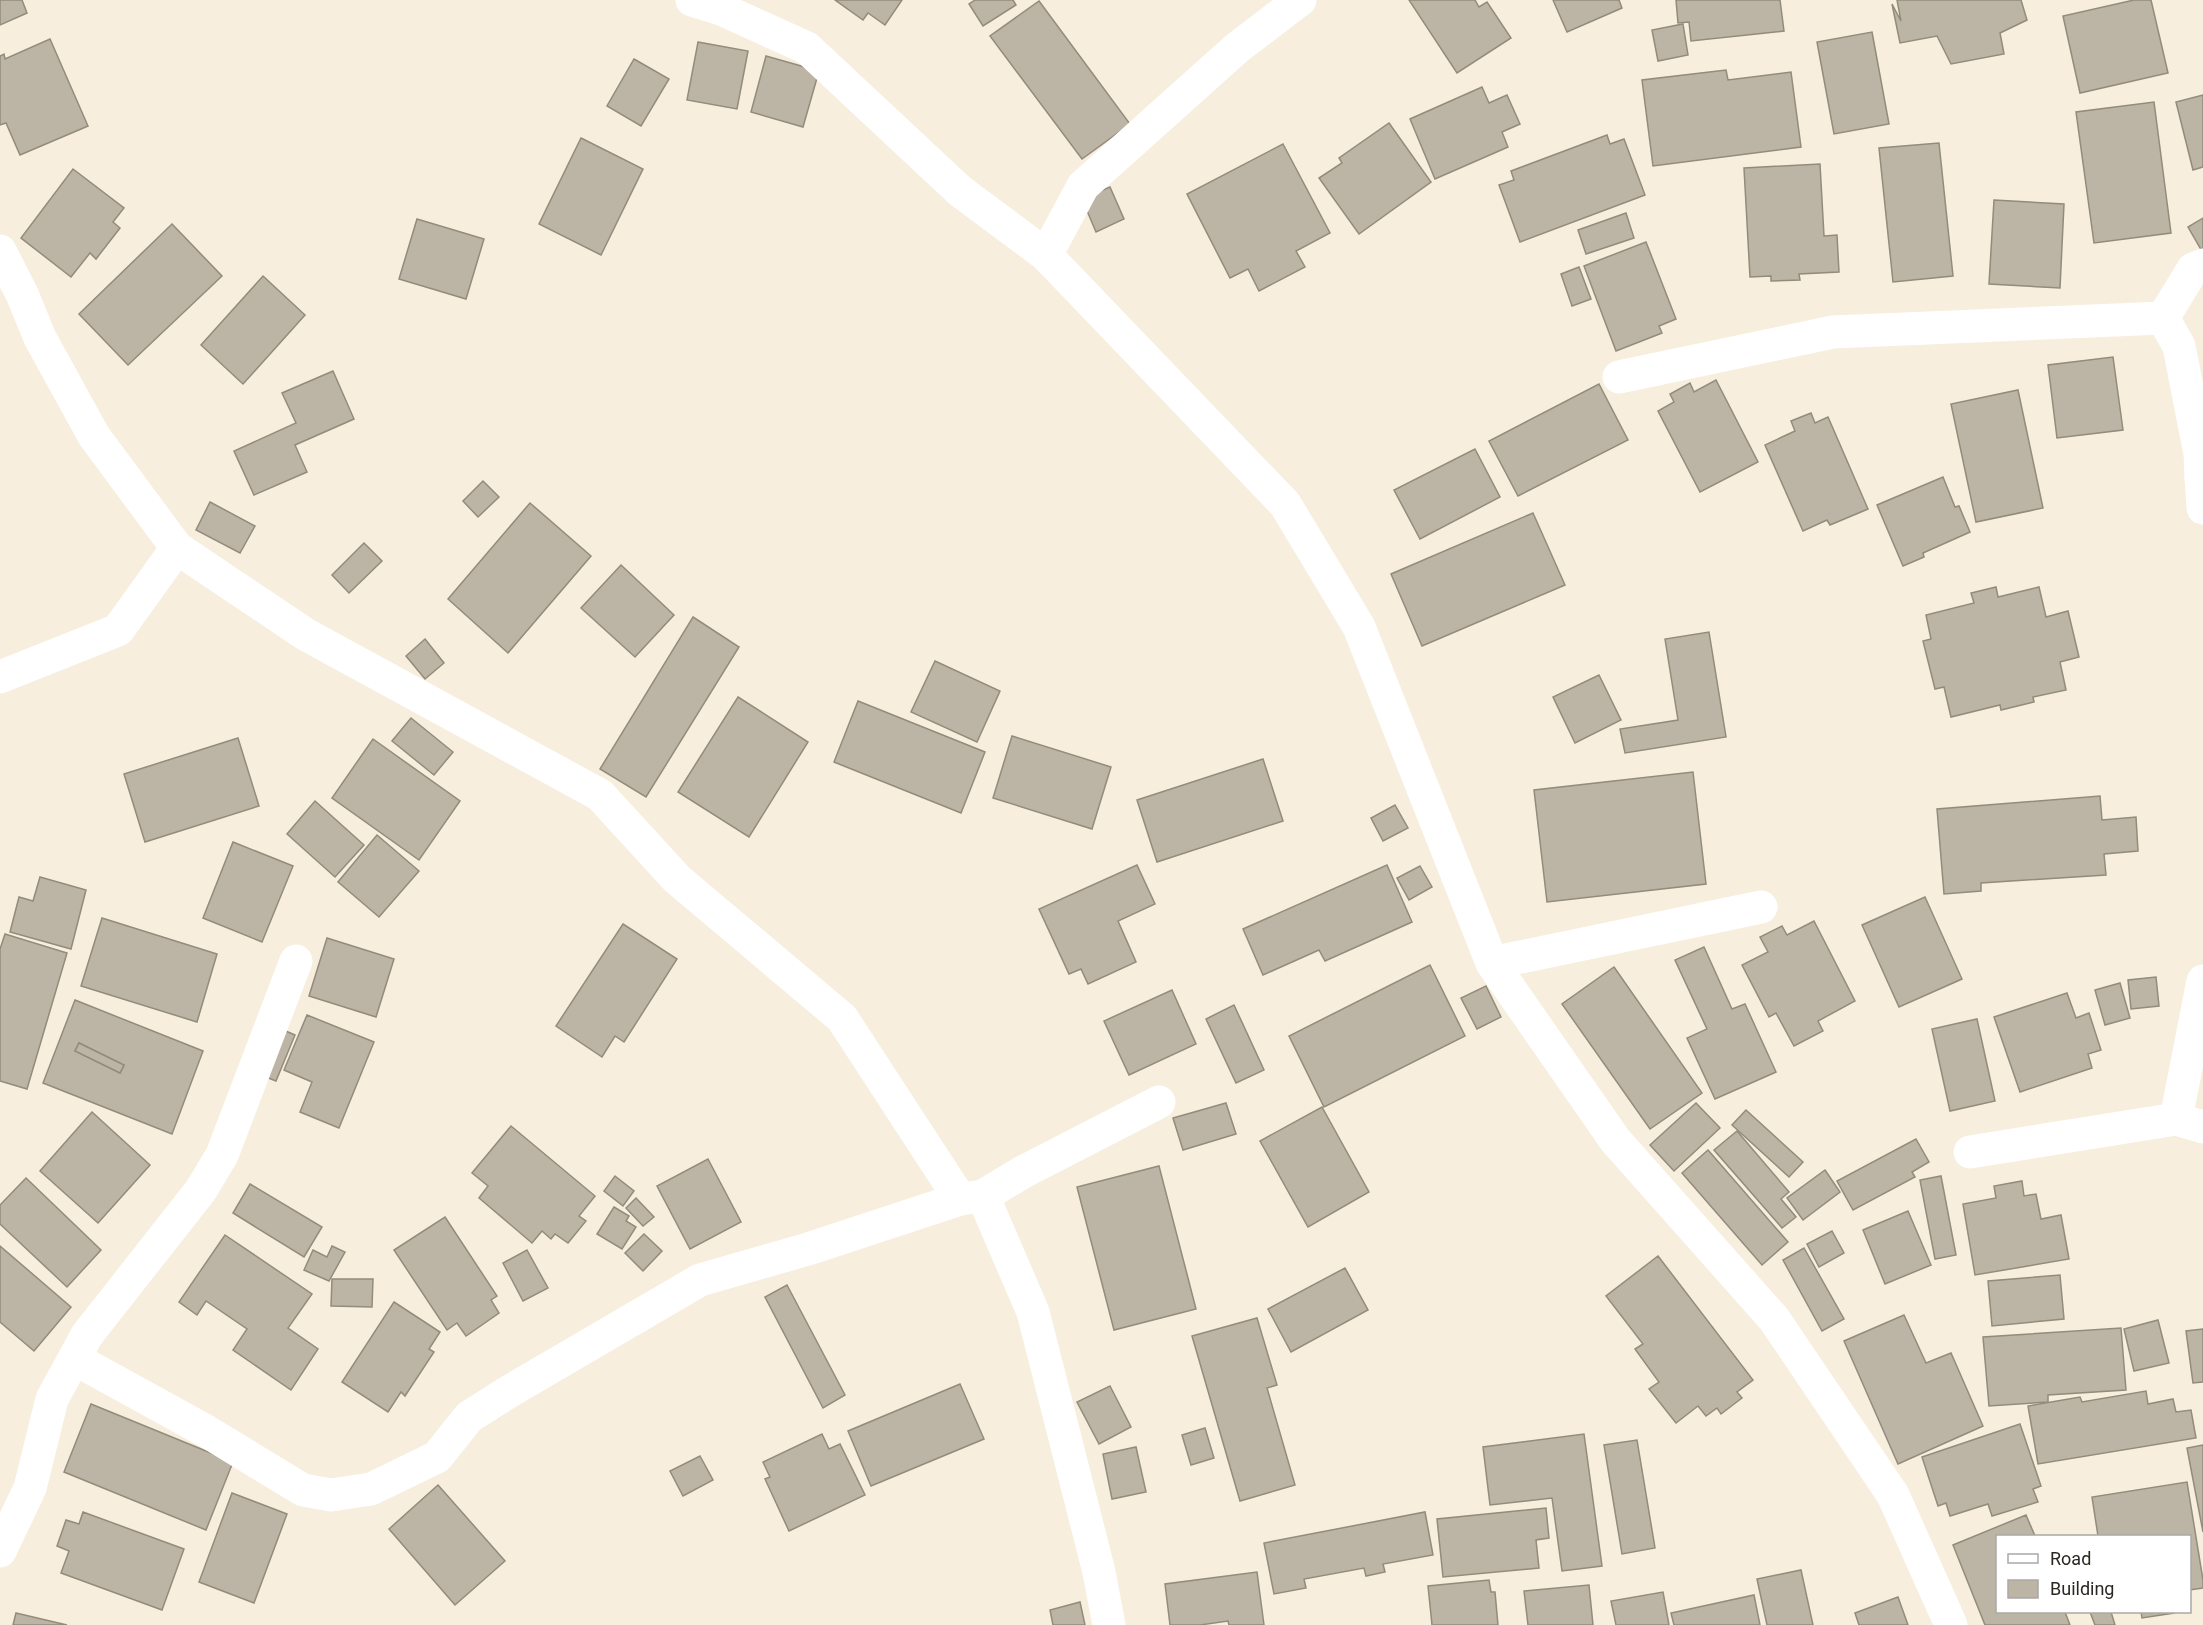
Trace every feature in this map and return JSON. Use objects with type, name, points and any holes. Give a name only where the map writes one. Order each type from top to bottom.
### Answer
[{"type":"street","points":[[692,0],[721,9],[807,48],[960,191],[1046,255],[1285,504],[1359,627],[1492,963],[1615,1140],[1774,1319],[1893,1495],[1951,1625]]},
{"type":"street","points":[[1046,255],[1083,186],[1237,48],[1300,0]]},
{"type":"street","points":[[0,251],[22,294],[40,338],[94,436],[177,548],[305,634],[600,795],[677,879],[842,1018],[972,1198],[1033,1312],[1099,1572],[1109,1625]]},
{"type":"street","points":[[2163,318],[2193,269],[2203,266]]},
{"type":"street","points":[[1619,377],[1833,332],[2163,318]]},
{"type":"street","points":[[2163,318],[2179,346],[2200,454],[2202,487]]},
{"type":"street","points":[[0,677],[118,630],[177,548]]},
{"type":"street","points":[[1492,963],[1761,907]]},
{"type":"street","points":[[0,1551],[30,1488],[52,1399],[87,1335],[201,1190],[222,1155],[296,961]]},
{"type":"street","points":[[1970,1152],[2190,1123],[2203,981]]},
{"type":"street","points":[[75,1359],[206,1431],[303,1490],[331,1495],[371,1489],[437,1457],[469,1417],[700,1280],[972,1198],[1159,1102]]},
{"type":"building","points":[[0,0],[22,0],[27,13],[0,25]]},
{"type":"building","points":[[835,0],[902,0],[885,25],[868,13],[863,20]]},
{"type":"building","points":[[975,0],[1013,0],[1016,5],[983,26],[969,4]]},
{"type":"building","points":[[1409,0],[1475,0],[1479,7],[1487,2],[1511,38],[1457,73]]},
{"type":"building","points":[[1553,0],[1619,0],[1622,8],[1567,32]]},
{"type":"building","points":[[1676,0],[1780,0],[1784,31],[1691,41],[1689,22],[1678,23]]},
{"type":"building","points":[[1897,0],[2021,0],[2027,20],[2000,33],[2004,54],[1951,64],[1937,36],[1900,43],[1892,4],[1901,21]]},
{"type":"building","points":[[2134,0],[2151,0],[2168,73],[2080,93],[2063,16]]},
{"type":"building","points":[[1039,1],[1130,124],[1082,159],[990,36]]},
{"type":"building","points":[[1683,24],[1688,55],[1658,61],[1652,30]]},
{"type":"building","points":[[1872,32],[1889,124],[1834,134],[1817,42]]},
{"type":"building","points":[[50,39],[88,126],[20,155],[6,123],[0,125],[0,56],[4,54],[5,59]]},
{"type":"building","points":[[698,42],[748,51],[737,109],[687,100]]},
{"type":"building","points":[[766,56],[819,71],[803,127],[751,112]]},
{"type":"building","points":[[634,59],[669,79],[641,126],[607,106]]},
{"type":"building","points":[[1726,70],[1728,80],[1791,72],[1801,147],[1653,166],[1642,80]]},
{"type":"building","points":[[1482,87],[1489,103],[1507,95],[1520,124],[1502,132],[1508,147],[1435,179],[1410,119]]},
{"type":"building","points":[[2203,95],[2203,167],[2193,170],[2176,102]]},
{"type":"building","points":[[2154,102],[2171,233],[2094,243],[2076,112]]},
{"type":"building","points":[[1389,123],[1431,182],[1359,234],[1319,178],[1342,163],[1339,158]]},
{"type":"building","points":[[1607,135],[1610,144],[1624,139],[1645,195],[1520,242],[1499,185],[1514,180],[1511,171]]},
{"type":"building","points":[[581,138],[643,169],[601,255],[539,224]]},
{"type":"building","points":[[1939,143],[1953,276],[1893,282],[1879,148]]},
{"type":"building","points":[[1283,144],[1330,233],[1296,251],[1305,267],[1259,291],[1248,269],[1230,278],[1187,194]]},
{"type":"building","points":[[1820,164],[1824,236],[1837,235],[1839,272],[1799,274],[1800,280],[1771,281],[1771,276],[1750,277],[1744,168]]},
{"type":"building","points":[[73,169],[124,208],[113,222],[120,228],[96,259],[90,253],[71,277],[21,238]]},
{"type":"building","points":[[1110,187],[1124,219],[1096,232],[1082,199]]},
{"type":"building","points":[[1994,200],[2064,204],[2060,288],[1989,284]]},
{"type":"building","points":[[1626,213],[1634,238],[1586,254],[1578,230]]},
{"type":"building","points":[[2203,218],[2203,253],[2188,227]]},
{"type":"building","points":[[417,219],[484,239],[466,299],[399,279]]},
{"type":"building","points":[[172,224],[222,276],[128,365],[79,314]]},
{"type":"building","points":[[1646,242],[1676,319],[1659,326],[1662,333],[1616,351],[1584,266]]},
{"type":"building","points":[[1579,267],[1591,299],[1572,306],[1561,274]]},
{"type":"building","points":[[263,276],[305,315],[243,384],[201,345]]},
{"type":"building","points":[[2113,357],[2123,430],[2057,438],[2048,365]]},
{"type":"building","points":[[333,371],[354,419],[295,445],[307,472],[254,495],[234,451],[296,423],[282,393]]},
{"type":"building","points":[[1716,380],[1758,462],[1700,492],[1658,411],[1674,402],[1670,394],[1690,383],[1694,392]]},
{"type":"building","points":[[1599,384],[1628,440],[1518,496],[1489,441]]},
{"type":"building","points":[[2018,390],[2043,508],[1976,522],[1951,404]]},
{"type":"building","points":[[1811,413],[1815,423],[1828,417],[1868,509],[1830,525],[1827,520],[1803,531],[1765,445],[1795,431],[1791,421]]},
{"type":"building","points":[[1475,449],[1500,497],[1420,539],[1394,490]]},
{"type":"building","points":[[1943,477],[1955,507],[1959,506],[1970,532],[1923,553],[1924,557],[1903,566],[1877,505]]},
{"type":"building","points":[[483,481],[499,497],[478,517],[463,501]]},
{"type":"building","points":[[210,502],[255,526],[240,553],[196,530]]},
{"type":"building","points":[[530,503],[591,556],[508,653],[448,599]]},
{"type":"building","points":[[1533,513],[1565,585],[1422,646],[1391,574]]},
{"type":"building","points":[[364,543],[382,561],[349,593],[332,575]]},
{"type":"building","points":[[621,565],[674,615],[635,657],[581,608]]},
{"type":"building","points":[[1996,587],[1998,597],[2039,587],[2046,617],[2068,611],[2079,657],[2060,662],[2066,690],[2033,697],[2034,702],[2001,710],[2000,705],[1951,717],[1944,687],[1935,689],[1923,641],[1931,639],[1926,615],[1974,603],[1971,593]]},
{"type":"building","points":[[693,617],[739,647],[646,797],[600,769]]},
{"type":"building","points":[[1709,632],[1726,737],[1625,753],[1620,729],[1678,720],[1665,639]]},
{"type":"building","points":[[425,639],[444,663],[425,679],[406,656]]},
{"type":"building","points":[[935,661],[1000,691],[977,742],[911,712]]},
{"type":"building","points":[[1599,675],[1621,720],[1575,743],[1553,697]]},
{"type":"building","points":[[738,697],[808,742],[749,837],[678,792]]},
{"type":"building","points":[[858,701],[985,752],[961,813],[834,762]]},
{"type":"building","points":[[411,718],[453,752],[434,775],[392,741]]},
{"type":"building","points":[[1012,736],[1111,767],[1092,829],[993,798]]},
{"type":"building","points":[[238,738],[259,806],[145,842],[124,774]]},
{"type":"building","points":[[373,739],[460,801],[419,860],[332,798]]},
{"type":"building","points":[[1263,759],[1283,821],[1157,862],[1137,800]]},
{"type":"building","points":[[1693,772],[1706,884],[1547,902],[1534,790]]},
{"type":"building","points":[[2100,796],[2102,820],[2136,817],[2138,851],[2104,854],[2106,875],[1981,883],[1981,891],[1944,894],[1937,809]]},
{"type":"building","points":[[315,801],[364,845],[335,877],[287,834]]},
{"type":"building","points":[[1395,805],[1408,828],[1383,841],[1371,818]]},
{"type":"building","points":[[377,835],[419,871],[379,917],[338,882]]},
{"type":"building","points":[[233,842],[293,866],[262,942],[203,918]]},
{"type":"building","points":[[1137,865],[1155,904],[1118,921],[1136,962],[1088,984],[1081,969],[1069,974],[1039,909]]},
{"type":"building","points":[[1387,865],[1412,922],[1325,961],[1319,950],[1263,975],[1243,929]]},
{"type":"building","points":[[1420,866],[1432,887],[1409,900],[1397,878]]},
{"type":"building","points":[[40,877],[86,890],[71,949],[10,932],[19,897],[33,901]]},
{"type":"building","points":[[1925,897],[1962,979],[1899,1007],[1862,925]]},
{"type":"building","points":[[102,918],[217,954],[197,1022],[81,986]]},
{"type":"building","points":[[1814,921],[1855,1001],[1818,1021],[1823,1031],[1794,1046],[1776,1013],[1769,1017],[1742,965],[1768,952],[1760,937],[1782,926],[1787,935]]},
{"type":"building","points":[[623,924],[677,959],[624,1042],[615,1036],[602,1057],[556,1026]]},
{"type":"building","points":[[5,934],[67,953],[27,1089],[0,1081],[0,949]]},
{"type":"building","points":[[327,938],[394,959],[376,1017],[309,996]]},
{"type":"building","points":[[1704,947],[1732,1009],[1745,1004],[1776,1072],[1715,1099],[1687,1038],[1707,1029],[1675,960]]},
{"type":"building","points":[[1430,965],[1465,1036],[1324,1107],[1289,1036]]},
{"type":"building","points":[[1614,967],[1702,1093],[1650,1129],[1562,1004]]},
{"type":"building","points":[[2156,977],[2159,1006],[2131,1009],[2128,980]]},
{"type":"building","points":[[2120,983],[2130,1018],[2105,1025],[2095,990]]},
{"type":"building","points":[[1486,986],[1501,1017],[1477,1029],[1461,998]]},
{"type":"building","points":[[1172,990],[1196,1044],[1129,1075],[1104,1021]]},
{"type":"building","points":[[2067,993],[2076,1018],[2089,1013],[2101,1050],[2088,1054],[2092,1068],[2020,1092],[1994,1017]]},
{"type":"building","points":[[75,1000],[203,1051],[172,1134],[43,1083]],"holes":[[[79,1043],[124,1065],[120,1073],[75,1051]]]},
{"type":"building","points":[[1234,1005],[1264,1070],[1236,1083],[1206,1019]]},
{"type":"building","points":[[307,1015],[374,1042],[339,1128],[300,1112],[312,1082],[284,1070]]},
{"type":"building","points":[[1977,1019],[1995,1101],[1950,1111],[1932,1029]]},
{"type":"building","points":[[281,1029],[295,1035],[276,1081],[261,1075]]},
{"type":"building","points":[[79,1043],[124,1065],[120,1073],[75,1051]]},
{"type":"building","points":[[1226,1103],[1236,1134],[1183,1150],[1173,1118]]},
{"type":"building","points":[[1696,1103],[1720,1128],[1674,1171],[1650,1145]]},
{"type":"building","points":[[1322,1107],[1369,1192],[1308,1227],[1260,1141]]},
{"type":"building","points":[[1746,1110],[1803,1162],[1789,1177],[1732,1125]]},
{"type":"building","points":[[92,1112],[150,1165],[98,1223],[40,1171]]},
{"type":"building","points":[[511,1126],[595,1196],[579,1216],[586,1221],[568,1243],[555,1234],[551,1239],[542,1231],[532,1243],[479,1198],[488,1186],[472,1173]]},
{"type":"building","points":[[1737,1131],[1789,1192],[1781,1199],[1796,1217],[1782,1228],[1714,1150]]},
{"type":"building","points":[[1916,1139],[1929,1162],[1912,1172],[1915,1177],[1853,1210],[1837,1181]]},
{"type":"building","points":[[1708,1150],[1788,1242],[1762,1265],[1682,1173]]},
{"type":"building","points":[[708,1159],[741,1222],[690,1249],[657,1186]]},
{"type":"building","points":[[1159,1166],[1196,1309],[1114,1330],[1077,1187]]},
{"type":"building","points":[[1825,1170],[1840,1192],[1803,1220],[1787,1198]]},
{"type":"building","points":[[615,1176],[634,1191],[623,1206],[604,1191]]},
{"type":"building","points":[[1941,1176],[1956,1255],[1935,1259],[1920,1180]]},
{"type":"building","points":[[26,1178],[101,1250],[67,1287],[0,1224],[0,1205]]},
{"type":"building","points":[[2022,1181],[2024,1196],[2036,1194],[2041,1219],[2061,1215],[2069,1259],[1975,1275],[1963,1204],[1996,1198],[1994,1186]]},
{"type":"building","points":[[250,1184],[322,1227],[304,1257],[233,1213]]},
{"type":"building","points":[[636,1198],[654,1217],[643,1226],[626,1208]]},
{"type":"building","points":[[614,1207],[629,1216],[626,1221],[636,1227],[622,1249],[597,1234]]},
{"type":"building","points":[[1908,1211],[1931,1265],[1885,1284],[1863,1230]]},
{"type":"building","points":[[445,1217],[497,1296],[491,1300],[499,1313],[466,1336],[457,1323],[447,1330],[394,1250]]},
{"type":"building","points":[[1832,1231],[1844,1253],[1819,1267],[1807,1244]]},
{"type":"building","points":[[644,1234],[662,1251],[643,1271],[625,1253]]},
{"type":"building","points":[[225,1235],[312,1294],[288,1328],[318,1349],[291,1390],[233,1350],[247,1329],[206,1301],[197,1315],[179,1302]]},
{"type":"building","points":[[0,1246],[71,1307],[34,1351],[0,1322]]},
{"type":"building","points":[[332,1246],[345,1252],[329,1281],[304,1270],[313,1250],[327,1257]]},
{"type":"building","points":[[1804,1248],[1844,1319],[1822,1331],[1783,1260]]},
{"type":"building","points":[[527,1250],[548,1288],[523,1301],[503,1263]]},
{"type":"building","points":[[1658,1256],[1753,1380],[1737,1392],[1742,1398],[1721,1414],[1717,1408],[1706,1416],[1698,1406],[1676,1423],[1649,1389],[1659,1382],[1635,1349],[1643,1344],[1606,1296]]},
{"type":"building","points":[[1345,1268],[1368,1310],[1291,1352],[1268,1309]]},
{"type":"building","points":[[2060,1275],[2064,1319],[1992,1326],[1988,1281]]},
{"type":"building","points":[[332,1279],[373,1279],[372,1307],[331,1306]]},
{"type":"building","points":[[787,1285],[845,1395],[823,1408],[765,1297]]},
{"type":"building","points":[[394,1302],[440,1332],[429,1349],[434,1352],[405,1396],[401,1392],[388,1412],[342,1382]]},
{"type":"building","points":[[1904,1315],[1926,1363],[1951,1353],[1983,1426],[1898,1464],[1844,1341]]},
{"type":"building","points":[[1257,1318],[1277,1385],[1267,1388],[1295,1485],[1240,1501],[1192,1336]]},
{"type":"building","points":[[2158,1320],[2169,1363],[2134,1371],[2124,1329]]},
{"type":"building","points":[[2121,1328],[2126,1390],[2048,1395],[2048,1402],[1989,1406],[1983,1337]]},
{"type":"building","points":[[2203,1329],[2203,1382],[2193,1383],[2186,1331]]},
{"type":"building","points":[[960,1384],[984,1439],[871,1486],[848,1431]]},
{"type":"building","points":[[1110,1386],[1131,1427],[1099,1444],[1077,1402]]},
{"type":"building","points":[[2146,1391],[2148,1404],[2173,1399],[2176,1412],[2191,1410],[2196,1438],[2038,1464],[2028,1406],[2080,1397],[2082,1402]]},
{"type":"building","points":[[91,1404],[233,1462],[206,1530],[64,1472]]},
{"type":"building","points":[[2020,1424],[2041,1486],[2033,1489],[2038,1502],[1992,1516],[1988,1504],[1950,1516],[1946,1503],[1938,1506],[1922,1457]]},
{"type":"building","points":[[1205,1428],[1214,1458],[1191,1465],[1182,1435]]},
{"type":"building","points":[[822,1434],[829,1449],[840,1444],[865,1495],[789,1531],[765,1479],[770,1477],[763,1462]]},
{"type":"building","points":[[1584,1434],[1602,1566],[1562,1571],[1552,1498],[1490,1505],[1483,1447]]},
{"type":"building","points":[[1637,1440],[1655,1548],[1622,1554],[1604,1445]]},
{"type":"building","points":[[2203,1445],[2203,1532],[2187,1448]]},
{"type":"building","points":[[1136,1447],[1146,1492],[1112,1499],[1103,1454]]},
{"type":"building","points":[[700,1456],[713,1480],[683,1496],[670,1471]]},
{"type":"building","points":[[2187,1482],[2203,1588],[2191,1590],[2191,1535],[2098,1535],[2092,1497]]},
{"type":"building","points":[[438,1485],[505,1561],[455,1605],[389,1529]]},
{"type":"building","points":[[232,1493],[287,1514],[254,1603],[199,1582]]},
{"type":"building","points":[[1546,1508],[1549,1538],[1536,1540],[1539,1568],[1443,1577],[1437,1519]]},
{"type":"building","points":[[83,1512],[184,1549],[162,1610],[61,1573],[69,1551],[57,1546],[66,1520],[79,1524]]},
{"type":"building","points":[[1425,1512],[1433,1555],[1383,1564],[1385,1572],[1366,1576],[1364,1568],[1304,1579],[1306,1588],[1274,1594],[1264,1543]]},
{"type":"building","points":[[2026,1515],[2035,1535],[1996,1535],[1996,1613],[2065,1613],[2070,1625],[1985,1625],[1953,1545]]},
{"type":"building","points":[[1801,1570],[1813,1625],[1767,1625],[1757,1579]]},
{"type":"building","points":[[1257,1572],[1264,1625],[1229,1625],[1228,1621],[1200,1625],[1170,1625],[1165,1584]]},
{"type":"building","points":[[1489,1580],[1491,1592],[1495,1592],[1498,1625],[1432,1625],[1428,1586]]},
{"type":"building","points":[[1589,1585],[1593,1625],[1528,1625],[1524,1591]]},
{"type":"building","points":[[1663,1592],[1669,1625],[1616,1625],[1611,1601]]},
{"type":"building","points":[[1754,1595],[1760,1625],[1674,1625],[1671,1613]]},
{"type":"building","points":[[1898,1597],[1908,1625],[1859,1625],[1855,1613]]},
{"type":"building","points":[[1080,1602],[1085,1625],[1053,1625],[1050,1610]]},
{"type":"building","points":[[16,1613],[67,1625],[13,1625]]},
{"type":"building","points":[[2090,1613],[2111,1613],[2115,1625],[2095,1625]]},
{"type":"building","points":[[2141,1613],[2174,1613],[2142,1618]]}]
